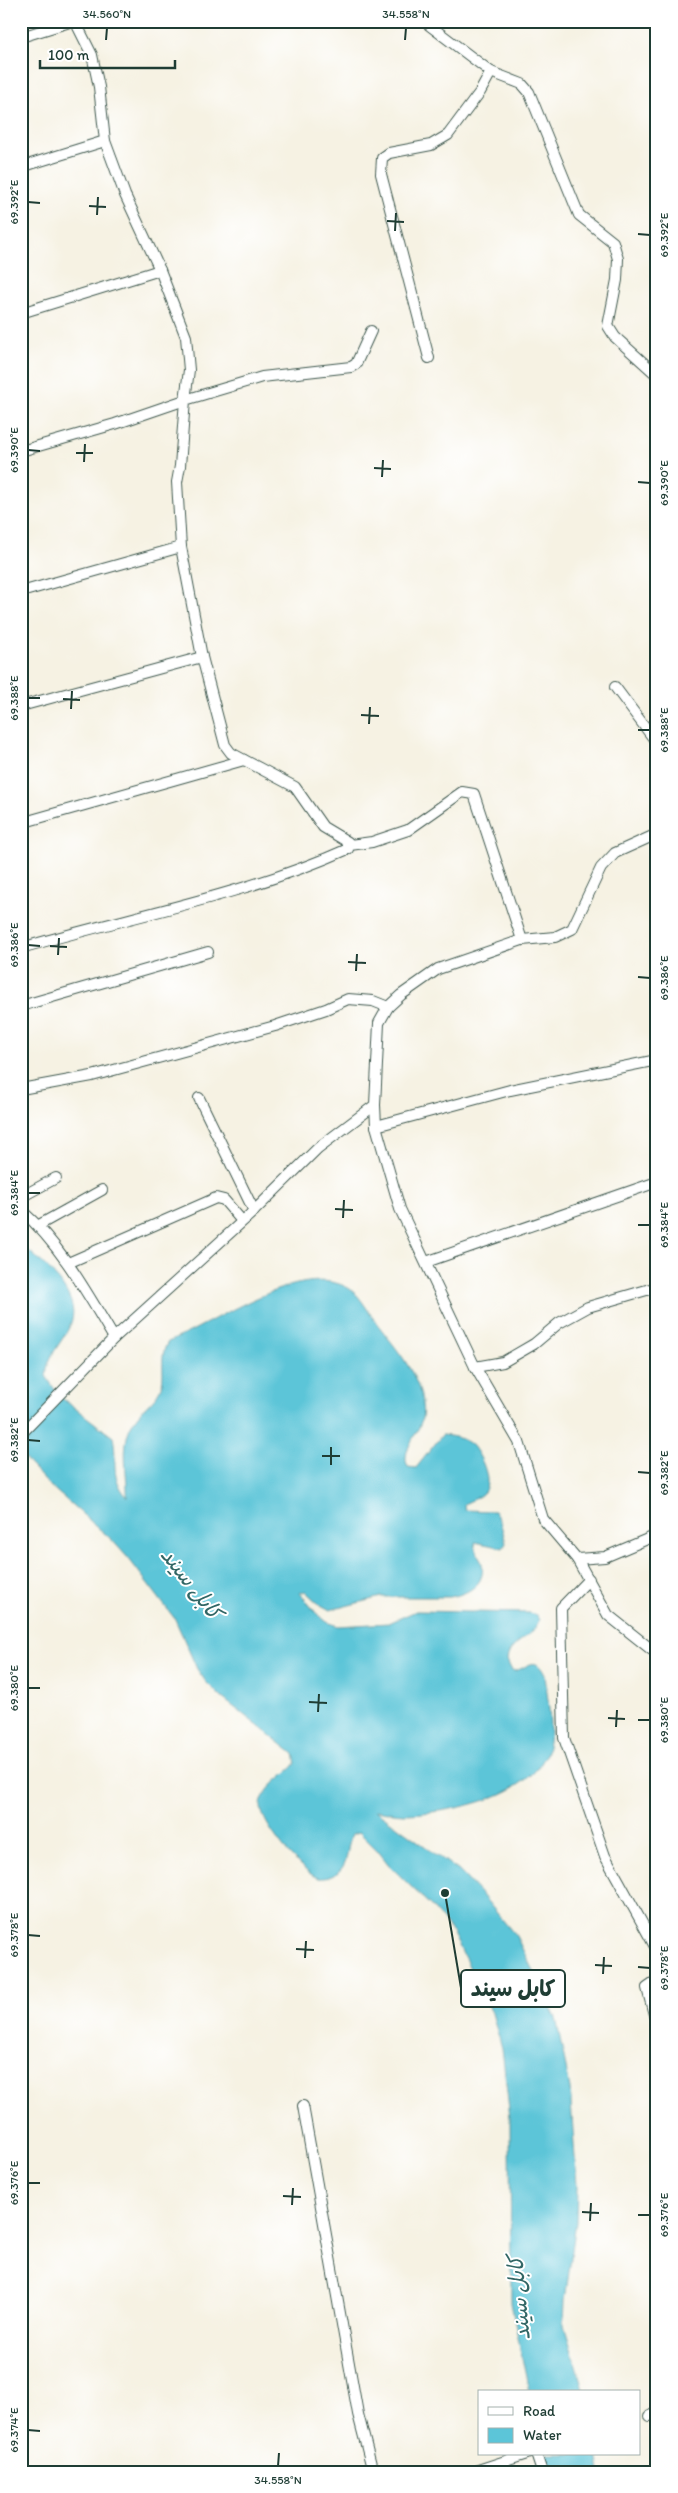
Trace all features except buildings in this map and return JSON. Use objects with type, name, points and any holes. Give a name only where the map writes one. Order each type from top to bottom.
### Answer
[{"type":"street","points":[[21,37],[74,21],[92,55],[99,87],[105,142],[124,195],[160,270],[186,337],[189,370],[177,482],[181,547],[202,657],[225,745],[231,753],[295,787],[323,827],[350,845],[372,842],[408,830],[462,792],[474,794],[522,940]]},
{"type":"street","points":[[428,21],[429,25],[491,72],[522,84],[529,92],[579,215],[613,242],[618,259],[618,280],[608,326],[615,337],[657,375]]},
{"type":"street","points":[[429,358],[382,174],[382,158],[389,153],[431,144],[448,135],[480,92],[491,72]]},
{"type":"street","points":[[21,167],[105,142]]},
{"type":"street","points":[[21,313],[160,270]]},
{"type":"street","points":[[21,451],[115,424],[185,400],[262,377],[351,367],[356,364],[371,331]]},
{"type":"street","points":[[21,592],[181,547]]},
{"type":"street","points":[[21,706],[202,657]]},
{"type":"street","points":[[615,687],[657,743]]},
{"type":"street","points":[[21,823],[244,760]]},
{"type":"street","points":[[657,834],[615,853],[601,868],[572,929],[555,937],[522,940],[438,969],[401,995],[388,1007],[378,1023],[374,1105],[376,1126],[400,1209],[475,1367],[519,1442],[542,1519],[577,1559],[608,1615],[652,1650],[657,1650]]},
{"type":"street","points":[[21,948],[130,917],[156,914],[304,869],[348,849],[350,845]]},
{"type":"street","points":[[21,1006],[208,952]]},
{"type":"street","points":[[21,1089],[92,1076],[274,1026],[326,1009],[348,999],[373,1000],[388,1007]]},
{"type":"street","points":[[376,1126],[510,1090],[657,1060]]},
{"type":"street","points":[[199,1098],[254,1211]]},
{"type":"street","points":[[21,1434],[114,1338],[254,1211],[318,1148],[374,1105]]},
{"type":"street","points":[[21,1197],[56,1178]]},
{"type":"street","points":[[426,1262],[657,1182]]},
{"type":"street","points":[[39,1226],[102,1190]]},
{"type":"street","points":[[68,1263],[216,1198],[224,1200],[242,1221]]},
{"type":"street","points":[[21,1210],[39,1226],[68,1263],[114,1338]]},
{"type":"street","points":[[475,1367],[503,1362],[534,1344],[559,1323],[588,1308],[657,1287]]},
{"type":"street","points":[[577,1559],[605,1557],[657,1535]]},
{"type":"street","points":[[589,1579],[561,1608],[564,1738],[606,1856],[657,1950]]},
{"type":"street","points":[[657,1981],[647,1988],[657,2026]]},
{"type":"street","points":[[303,2106],[356,2405],[373,2472]]},
{"type":"street","points":[[472,2472],[521,2456]]},
{"type":"street","points":[[537,2456],[542,2472]]},
{"type":"water","points":[[21,1245],[58,1279],[71,1301],[73,1312],[71,1323],[49,1361],[46,1376],[59,1396],[113,1437],[116,1475],[121,1489],[127,1497],[125,1448],[129,1429],[137,1416],[160,1390],[163,1379],[164,1352],[168,1342],[233,1309],[283,1288],[308,1282],[330,1282],[354,1292],[414,1376],[421,1396],[423,1412],[421,1422],[406,1456],[408,1467],[416,1468],[442,1435],[458,1438],[469,1443],[482,1461],[486,1474],[486,1487],[480,1496],[464,1504],[465,1510],[494,1511],[500,1521],[506,1543],[503,1548],[475,1542],[482,1564],[482,1571],[478,1583],[469,1591],[450,1597],[381,1597],[330,1610],[319,1604],[305,1591],[300,1593],[316,1613],[327,1622],[338,1626],[389,1623],[416,1611],[530,1613],[536,1615],[539,1620],[532,1631],[512,1648],[507,1660],[514,1671],[534,1664],[541,1668],[545,1675],[550,1733],[547,1751],[538,1767],[525,1781],[507,1791],[465,1806],[405,1814],[375,1810],[459,1871],[482,1895],[516,1936],[556,2018],[570,2088],[577,2186],[576,2222],[565,2300],[564,2325],[583,2390],[529,2390],[511,2303],[510,2118],[502,2048],[492,2013],[451,1930],[434,1909],[389,1865],[359,1832],[352,1834],[344,1865],[337,1873],[326,1878],[312,1875],[283,1847],[267,1823],[262,1813],[261,1805],[262,1799],[269,1789],[296,1763],[294,1754],[221,1697],[206,1682],[197,1669],[175,1619],[129,1559],[111,1539],[48,1484],[21,1455],[21,1380],[27,1378],[32,1371],[28,1364],[21,1361]]},
{"type":"water","points":[[544,2456],[597,2456],[600,2472],[549,2472]]},
{"type":"place","name":"کابل سيند","points":[[445,1893]]}]
